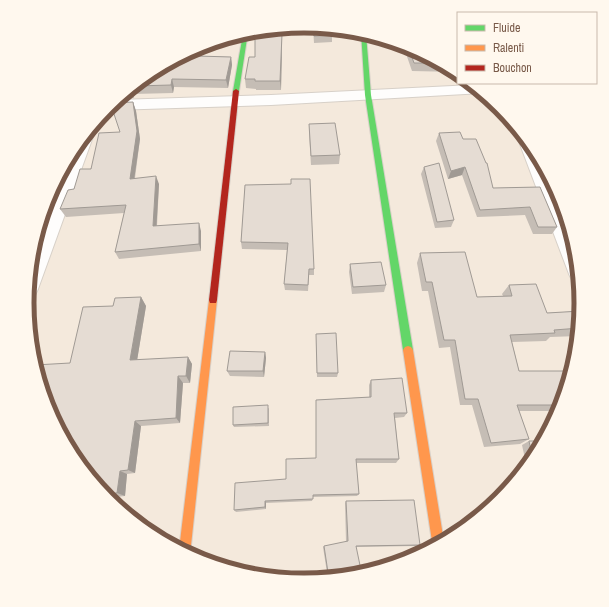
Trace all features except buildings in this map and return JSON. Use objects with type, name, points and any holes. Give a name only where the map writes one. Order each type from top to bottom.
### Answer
[{"type":"street","points":[[364,39],[368,95],[437,539]]},
{"type":"street","points":[[186,546],[235,100],[245,40]]},
{"type":"street","points":[[121,105],[271,100],[470,90]]},
{"type":"street","points":[[36,267],[77,157]]},
{"type":"street","points":[[535,162],[570,251]]},
{"type":"shaded area","points":[[304,33],[340,35],[375,42],[408,54],[440,69],[457,80],[457,84],[462,84],[469,89],[496,112],[508,125],[539,168],[561,217],[566,233],[573,268],[575,304],[573,339],[566,374],[554,407],[539,439],[519,468],[496,495],[483,507],[440,538],[391,560],[375,565],[340,572],[304,574],[269,572],[234,565],[201,553],[169,538],[140,518],[113,495],[101,482],[70,439],[48,390],[43,374],[36,339],[34,304],[36,268],[43,233],[55,200],[70,168],[90,139],[113,112],[126,100],[169,69],[218,47],[234,42],[269,35]]},
{"type":"traffic: fast","points":[[364,39],[368,95],[408,350]]},
{"type":"traffic: fast","points":[[236,91],[245,40]]},
{"type":"traffic: slow","points":[[186,546],[213,300]]},
{"type":"traffic: slow","points":[[408,350],[437,539]]},
{"type":"traffic: jam","points":[[213,300],[236,91]]}]
